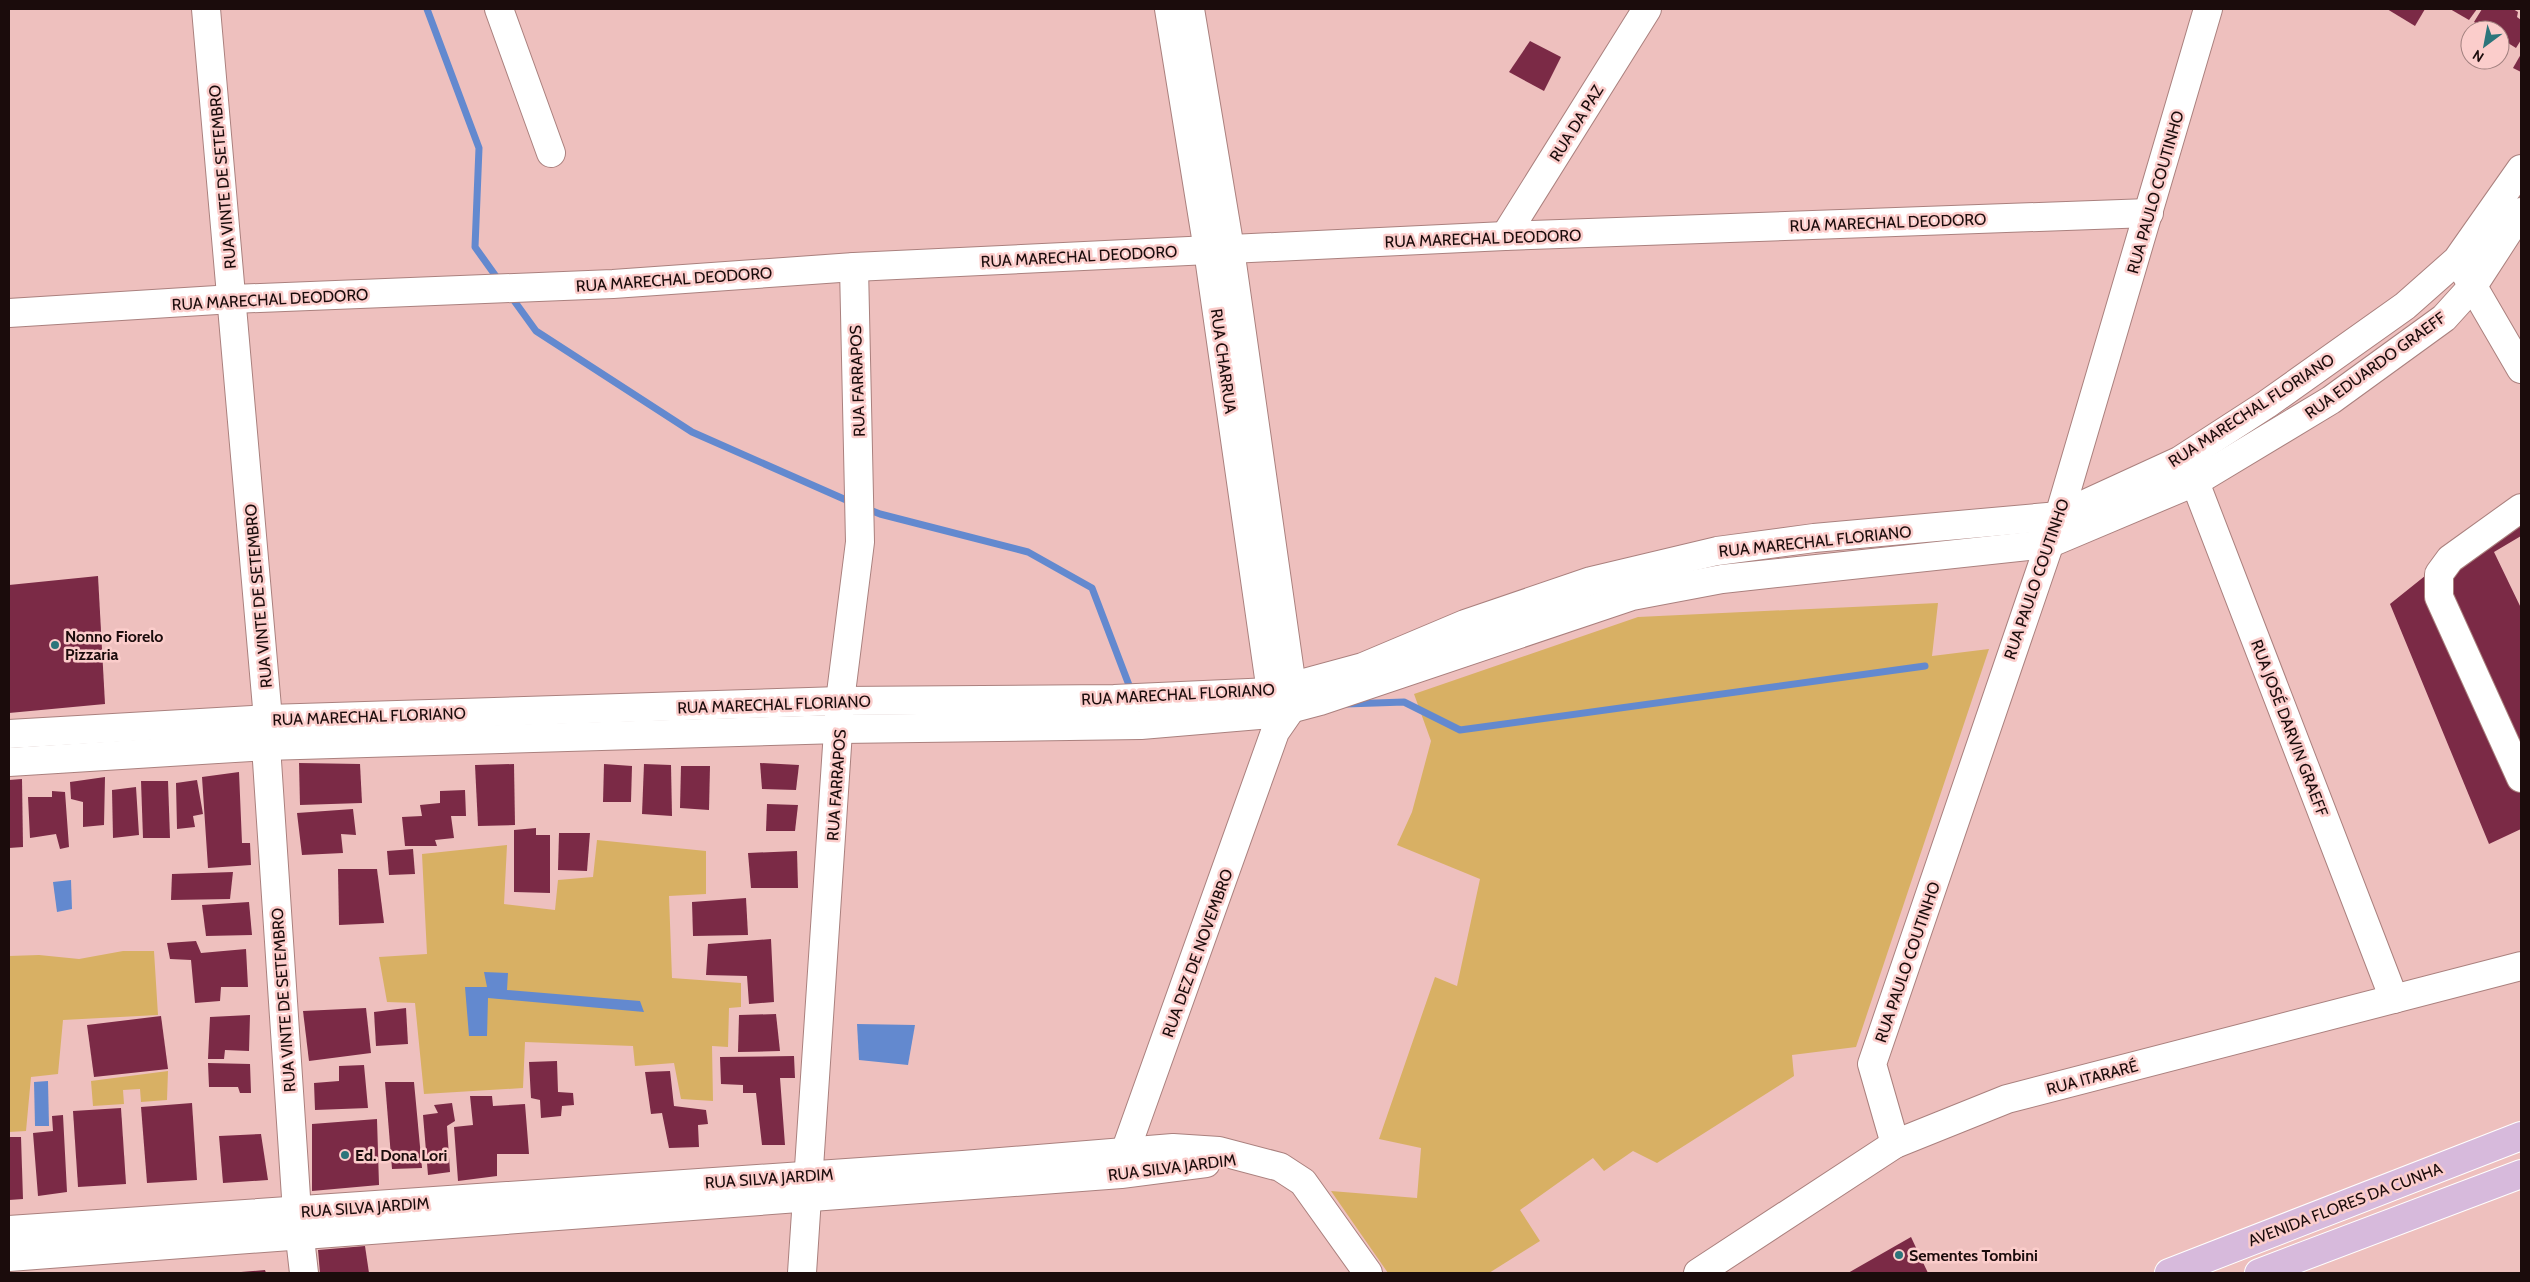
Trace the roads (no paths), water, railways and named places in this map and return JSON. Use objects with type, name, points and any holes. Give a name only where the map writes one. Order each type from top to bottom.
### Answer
[{"type":"main road","name":"AVENIDA FLORES DA CUNHA","points":[[2176,1272],[2521,1136]]},
{"type":"main road","name":"AVENIDA FLORES DA CUNHA","points":[[2258,1273],[2521,1174]]},
{"type":"street","name":"RUA VINTE DE SETEMBRO","points":[[206,9],[233,299],[268,719],[266,746],[304,1273]]},
{"type":"street","points":[[500,9],[551,153]]},
{"type":"street","name":"RUA CHARRUA","points":[[1169,9],[1219,250]]},
{"type":"street","name":"RUA CHARRUA","points":[[1190,9],[1219,250],[1259,527],[1280,707]]},
{"type":"street","name":"RUA DA PAZ","points":[[1505,236],[1647,9]]},
{"type":"street","name":"RUA PAULO COUTINHO","points":[[1895,1144],[1872,1064],[2059,516],[2208,9]]},
{"type":"street","points":[[2521,169],[2457,260],[2521,369]]},
{"type":"street","name":"RUA MARECHAL DEODORO","points":[[9,313],[233,299],[613,284],[854,267],[1505,236],[2149,212]]},
{"type":"street","name":"RUA EDUARDO GRAEFF","points":[[2187,471],[2331,400],[2444,318],[2473,286],[2521,212]]},
{"type":"street","name":"RUA MARECHAL FLORIANO","points":[[13,762],[266,746],[840,729],[1141,725],[1280,707],[1632,596],[1722,579],[2048,544],[2187,471],[2267,404],[2405,306],[2457,260]]},
{"type":"street","name":"RUA FARRAPOS","points":[[802,1273],[840,729],[840,701],[860,542],[854,267]]},
{"type":"street","name":"RUA MARECHAL FLORIANO","points":[[12,734],[268,719],[840,701],[1114,699],[1280,707],[1364,667],[1465,624],[1591,581],[1717,551],[1814,538],[2059,516],[2187,471]]},
{"type":"street","name":"RUA JOSÉ DARVIN GRAEFF","points":[[2187,471],[2394,999]]},
{"type":"street","points":[[2521,508],[2450,559],[2439,574],[2439,597],[2521,778]]},
{"type":"street","points":[[1717,551],[1722,579]]},
{"type":"street","points":[[682,706],[684,734]]},
{"type":"street","name":"RUA DEZ DE NOVEMBRO","points":[[1123,1163],[1280,707]]},
{"type":"street","points":[[547,710],[550,738]]},
{"type":"street","points":[[12,734],[13,762]]},
{"type":"street","name":"RUA ITARARÉ","points":[[1698,1273],[1895,1144],[2008,1100],[2521,966]]},
{"type":"street","name":"RUA SILVA JARDIM","points":[[9,1230],[137,1234],[299,1224],[1123,1163],[1247,1158],[1280,1167],[1303,1182],[1368,1273]]},
{"type":"street","name":"RUA SILVA JARDIM","points":[[9,1256],[137,1234]]},
{"type":"water","points":[[71,880],[72,909],[57,912],[53,882]]},
{"type":"water","points":[[484,972],[508,973],[507,990],[640,1001],[644,1012],[488,998],[487,1036],[469,1036],[465,987],[487,987]]},
{"type":"water","points":[[857,1024],[915,1025],[908,1065],[859,1060]]},
{"type":"water","points":[[48,1081],[49,1126],[35,1126],[34,1082]]},
{"type":"waterway","points":[[427,9],[479,148],[475,247],[500,282]]},
{"type":"waterway","points":[[510,295],[536,331],[692,432],[853,503]]},
{"type":"waterway","points":[[865,508],[880,514],[1028,552],[1092,588],[1132,693]]},
{"type":"waterway","points":[[1346,704],[1404,702],[1460,730],[1925,666]]},
{"type":"place","name":"Nonno Fiorelo Pizzaria","points":[[55,645]]},
{"type":"place","name":"Ed. Dona Lori","points":[[345,1155]]},
{"type":"place","name":"Sementes Tombini","points":[[1899,1255]]}]
